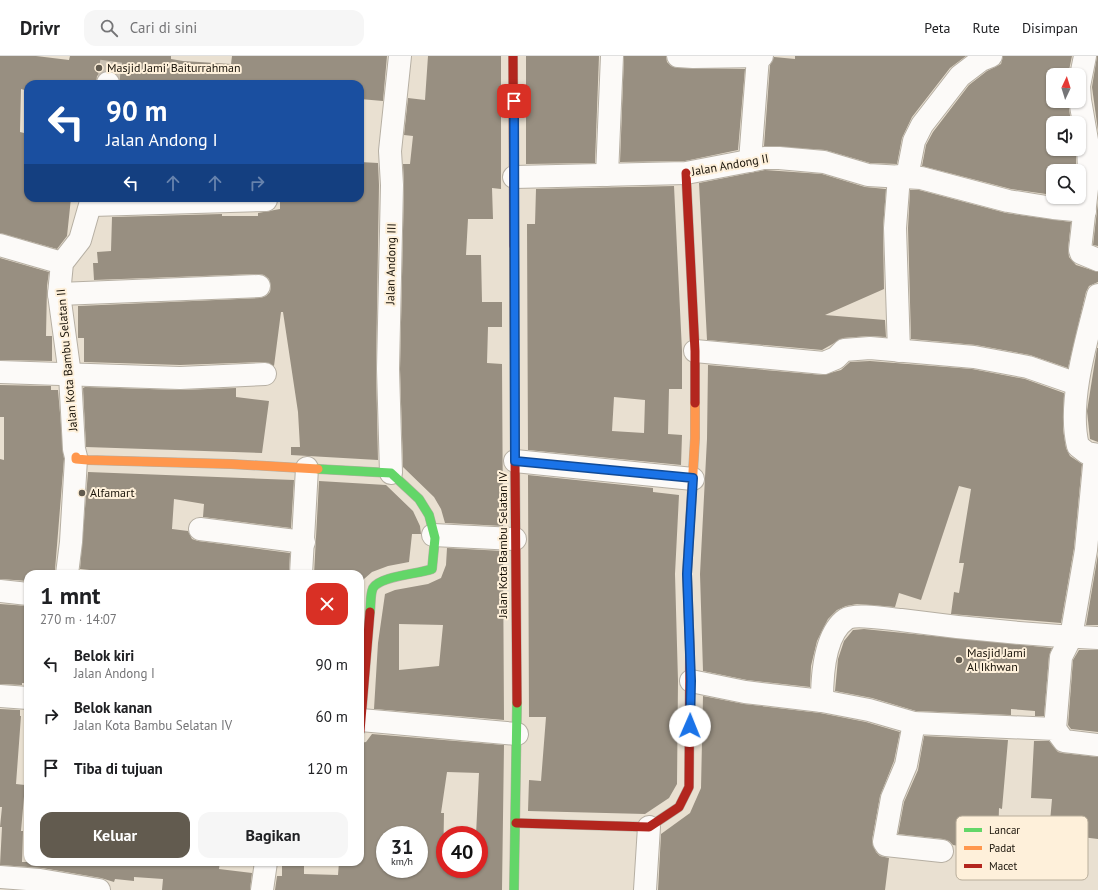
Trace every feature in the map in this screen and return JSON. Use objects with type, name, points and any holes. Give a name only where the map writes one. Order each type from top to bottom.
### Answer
[{"type":"street","name":"Jalan Andong III","points":[[390,473],[388,369],[392,185],[390,151],[400,56]]},
{"type":"street","name":"Jalan Kota Bambu Selatan IV","points":[[514,56],[517,734],[514,890]]},
{"type":"street","points":[[607,175],[612,56]]},
{"type":"street","points":[[678,56],[760,56],[750,161]]},
{"type":"street","points":[[899,351],[895,228],[903,177],[914,141],[922,125],[960,76],[981,60],[991,56]]},
{"type":"street","points":[[1085,56],[1079,86],[1089,160],[1080,250],[1082,253],[1098,260]]},
{"type":"street","name":"Jalan Andong II","points":[[514,177],[686,173],[764,158],[824,162],[868,175],[903,177],[940,182],[1008,201],[1085,211]]},
{"type":"street","points":[[516,823],[649,827],[678,807],[689,787],[691,681],[687,574],[693,478],[694,352],[686,173]]},
{"type":"street","points":[[0,246],[62,263],[80,240],[92,202]]},
{"type":"street","name":"Jalan Kota Bambu Selatan II","points":[[62,263],[60,294],[70,375],[74,449],[80,459],[68,570]]},
{"type":"street","points":[[60,294],[259,286]]},
{"type":"street","points":[[1098,296],[1092,345],[1077,384],[1076,439],[1081,449],[1087,453],[1097,455],[1086,550],[1071,637],[1061,657],[1055,729],[1064,741],[1098,745]]},
{"type":"street","points":[[694,352],[824,363],[836,358],[844,350],[870,348],[982,358],[1028,367],[1077,384]]},
{"type":"street","points":[[0,372],[180,378],[265,374]]},
{"type":"street","points":[[80,459],[231,464],[390,473],[426,507],[431,518],[435,551],[432,569],[422,574],[377,582],[373,588],[366,642],[364,676]]},
{"type":"street","points":[[515,461],[693,478]]},
{"type":"street","points":[[301,570],[307,468]]},
{"type":"street","points":[[200,529],[304,542]]},
{"type":"street","points":[[433,535],[515,539]]},
{"type":"street","points":[[0,591],[24,594]]},
{"type":"street","points":[[822,701],[822,672],[829,642],[842,622],[851,617],[887,618],[995,632],[1098,638]]},
{"type":"street","points":[[691,681],[745,692],[822,701],[869,710],[914,723],[1055,729]]},
{"type":"street","points":[[0,696],[24,698]]},
{"type":"street","points":[[914,723],[906,765],[892,798],[884,842],[886,845],[942,851]]},
{"type":"street","points":[[364,726],[517,734]]},
{"type":"street","points":[[645,890],[649,827]]},
{"type":"street","points":[[262,890],[265,866]]},
{"type":"street","points":[[0,877],[35,877],[99,890]]},
{"type":"building","points":[[0,56],[36,56],[69,60],[70,56],[171,56],[171,59],[183,61],[231,64],[232,56],[387,56],[383,101],[364,99],[364,80],[120,80],[119,76],[114,72],[108,71],[102,72],[97,76],[96,80],[24,80],[24,90],[21,89],[20,132],[24,133],[24,202],[71,202],[67,236],[57,249],[0,233]]},
{"type":"building","points":[[428,56],[501,56],[501,189],[492,188],[493,219],[468,219],[466,255],[481,255],[482,302],[502,302],[502,327],[488,327],[487,363],[502,364],[503,526],[445,523],[441,509],[434,497],[403,467],[400,369],[404,185],[403,164],[410,164],[413,136],[404,135],[408,98],[425,100]]},
{"type":"building","points":[[526,56],[599,56],[595,163],[526,164]]},
{"type":"building","points":[[624,56],[666,56],[667,62],[671,66],[677,68],[745,69],[738,150],[685,161],[620,162]]},
{"type":"building","points":[[795,56],[966,56],[950,68],[912,117],[902,138],[897,164],[870,163],[825,150],[764,146],[770,65],[774,57],[795,59]]},
{"type":"building","points":[[1003,56],[1072,56],[1069,68],[1046,68],[1046,108],[1069,108],[1070,116],[1046,116],[1046,156],[1076,156],[1076,164],[1046,164],[1046,194],[1011,189],[922,166],[926,145],[933,132],[969,85],[987,71],[1001,64]]},
{"type":"building","points":[[1098,56],[1098,131],[1092,87]]},
{"type":"building","points":[[364,162],[378,163],[379,185],[376,369],[378,460],[291,455],[291,447],[300,447],[298,412],[283,312],[281,312],[274,366],[264,362],[180,365],[84,362],[84,338],[78,338],[78,306],[260,298],[266,296],[270,292],[271,286],[269,279],[264,275],[258,274],[94,280],[93,263],[98,263],[97,252],[111,251],[112,217],[222,214],[222,216],[258,216],[258,213],[280,209],[280,202],[364,202]]},
{"type":"building","points":[[765,170],[822,174],[865,187],[886,189],[883,228],[884,289],[825,315],[885,320],[886,337],[869,336],[843,338],[822,350],[707,340],[699,183]]},
{"type":"building","points":[[674,186],[682,351],[682,389],[669,389],[668,434],[682,435],[681,465],[528,450],[527,224],[535,224],[536,189]],"holes":[[[614,397],[645,400],[644,433],[612,431]]]},
{"type":"building","points":[[910,190],[919,190],[1006,213],[1071,222],[1068,249],[1069,257],[1076,265],[1098,272],[1098,282],[1089,286],[1086,292],[1068,368],[1030,355],[976,345],[911,339],[908,228]]},
{"type":"building","points":[[1098,202],[1098,246],[1093,245]]},
{"type":"building","points":[[0,258],[49,272],[47,286],[46,336],[52,336],[52,361],[0,360]]},
{"type":"building","points":[[1097,348],[1098,442],[1090,439],[1087,411]]},
{"type":"building","points":[[870,361],[972,369],[1025,379],[1064,393],[1063,429],[1066,448],[1070,456],[1082,464],[1074,548],[1061,623],[951,614],[954,592],[959,593],[964,563],[959,563],[971,489],[959,486],[921,600],[899,593],[895,607],[857,604],[846,606],[837,610],[828,619],[817,641],[811,666],[810,687],[747,680],[703,671],[700,574],[707,439],[708,365],[823,375],[841,370],[850,362]]},
{"type":"building","points":[[0,385],[51,386],[51,390],[58,390],[64,459],[55,570],[24,570],[24,581],[0,579],[0,459],[4,460],[4,417],[0,417]]},
{"type":"building","points":[[83,388],[180,390],[236,388],[236,397],[269,401],[262,453],[86,447]]},
{"type":"building","points":[[88,472],[294,480],[291,528],[203,517],[204,504],[174,499],[172,529],[188,531],[192,539],[198,541],[290,553],[289,570],[80,569]]},
{"type":"building","points":[[528,475],[653,488],[653,492],[679,495],[675,574],[678,681],[677,784],[669,798],[645,814],[528,811],[529,780],[541,781],[546,717],[529,717]]},
{"type":"building","points":[[319,481],[386,485],[413,511],[420,526],[421,534],[412,534],[409,562],[388,566],[372,572],[364,579],[364,570],[314,570]]},
{"type":"building","points":[[447,548],[503,551],[504,720],[374,709],[378,643],[385,594],[395,590],[428,584],[441,578],[446,565]],"holes":[[[399,624],[443,625],[439,666],[399,670]]]},
{"type":"building","points":[[1098,554],[1098,625],[1086,625]]},
{"type":"building","points":[[0,604],[24,606],[24,683],[22,683],[22,685],[0,684]]},
{"type":"building","points":[[864,629],[1052,648],[1049,656],[1044,716],[1035,716],[1035,711],[1011,709],[1011,715],[916,711],[872,698],[835,691],[838,659],[844,641],[853,630]]},
{"type":"building","points":[[1079,650],[1098,650],[1098,732],[1071,729],[1068,725],[1073,660]]},
{"type":"building","points":[[703,696],[744,704],[820,713],[866,722],[900,732],[894,761],[880,796],[872,840],[876,852],[880,856],[889,858],[885,890],[658,890],[661,834],[690,813],[701,788]]},
{"type":"building","points":[[0,709],[20,710],[21,716],[16,784],[24,785],[21,831],[23,831],[22,862],[24,862],[24,866],[219,866],[219,869],[252,873],[250,890],[162,890],[163,879],[134,877],[134,881],[115,879],[114,882],[101,878],[42,868],[0,865],[2,827],[0,827],[2,807],[0,807]]},
{"type":"building","points":[[372,734],[504,745],[502,890],[275,890],[277,876],[282,876],[282,866],[304,866],[304,874],[338,875],[339,866],[364,866],[364,742],[366,742]],"holes":[[[447,772],[479,773],[476,826],[488,826],[488,878],[436,878],[436,826],[444,826],[444,813],[441,813]]]},
{"type":"building","points":[[924,736],[1008,740],[1002,809],[999,808],[999,816],[956,816],[956,846],[943,839],[898,834],[904,802],[918,770]]},
{"type":"building","points":[[1034,741],[1049,741],[1058,752],[1062,753],[1098,757],[1098,839],[1088,838],[1088,816],[1050,816],[1052,799],[1031,798]]},
{"type":"tunnel","points":[[108,80],[112,56]]},
{"type":"traffic: fast","points":[[318,469],[391,473],[419,499],[429,515],[435,538],[432,569],[391,578],[377,584],[372,591],[370,612]]},
{"type":"traffic: fast","points":[[514,890],[517,703]]},
{"type":"traffic: slow","points":[[514,246],[515,460]]},
{"type":"traffic: slow","points":[[690,652],[687,574],[695,438],[695,403]]},
{"type":"traffic: slow","points":[[76,457],[76,459],[88,460],[231,464],[318,469]]},
{"type":"traffic: jam","points":[[513,56],[514,246]]},
{"type":"traffic: jam","points":[[686,173],[695,351],[695,403]]},
{"type":"traffic: jam","points":[[515,460],[517,703]]},
{"type":"traffic: jam","points":[[364,683],[370,612]]},
{"type":"traffic: jam","points":[[516,823],[649,827],[679,807],[689,787],[690,652]]},
{"type":"place","name":"Masjid Jami' Baiturrahman","points":[[99,68]]},
{"type":"place","name":"Alfamart","points":[[82,493]]},
{"type":"place","name":"Masjid Jami Al Ikhwan","points":[[959,660]]},
{"type":"route","points":[[514,101],[515,461],[693,478],[687,574],[691,681],[690,726]]}]
